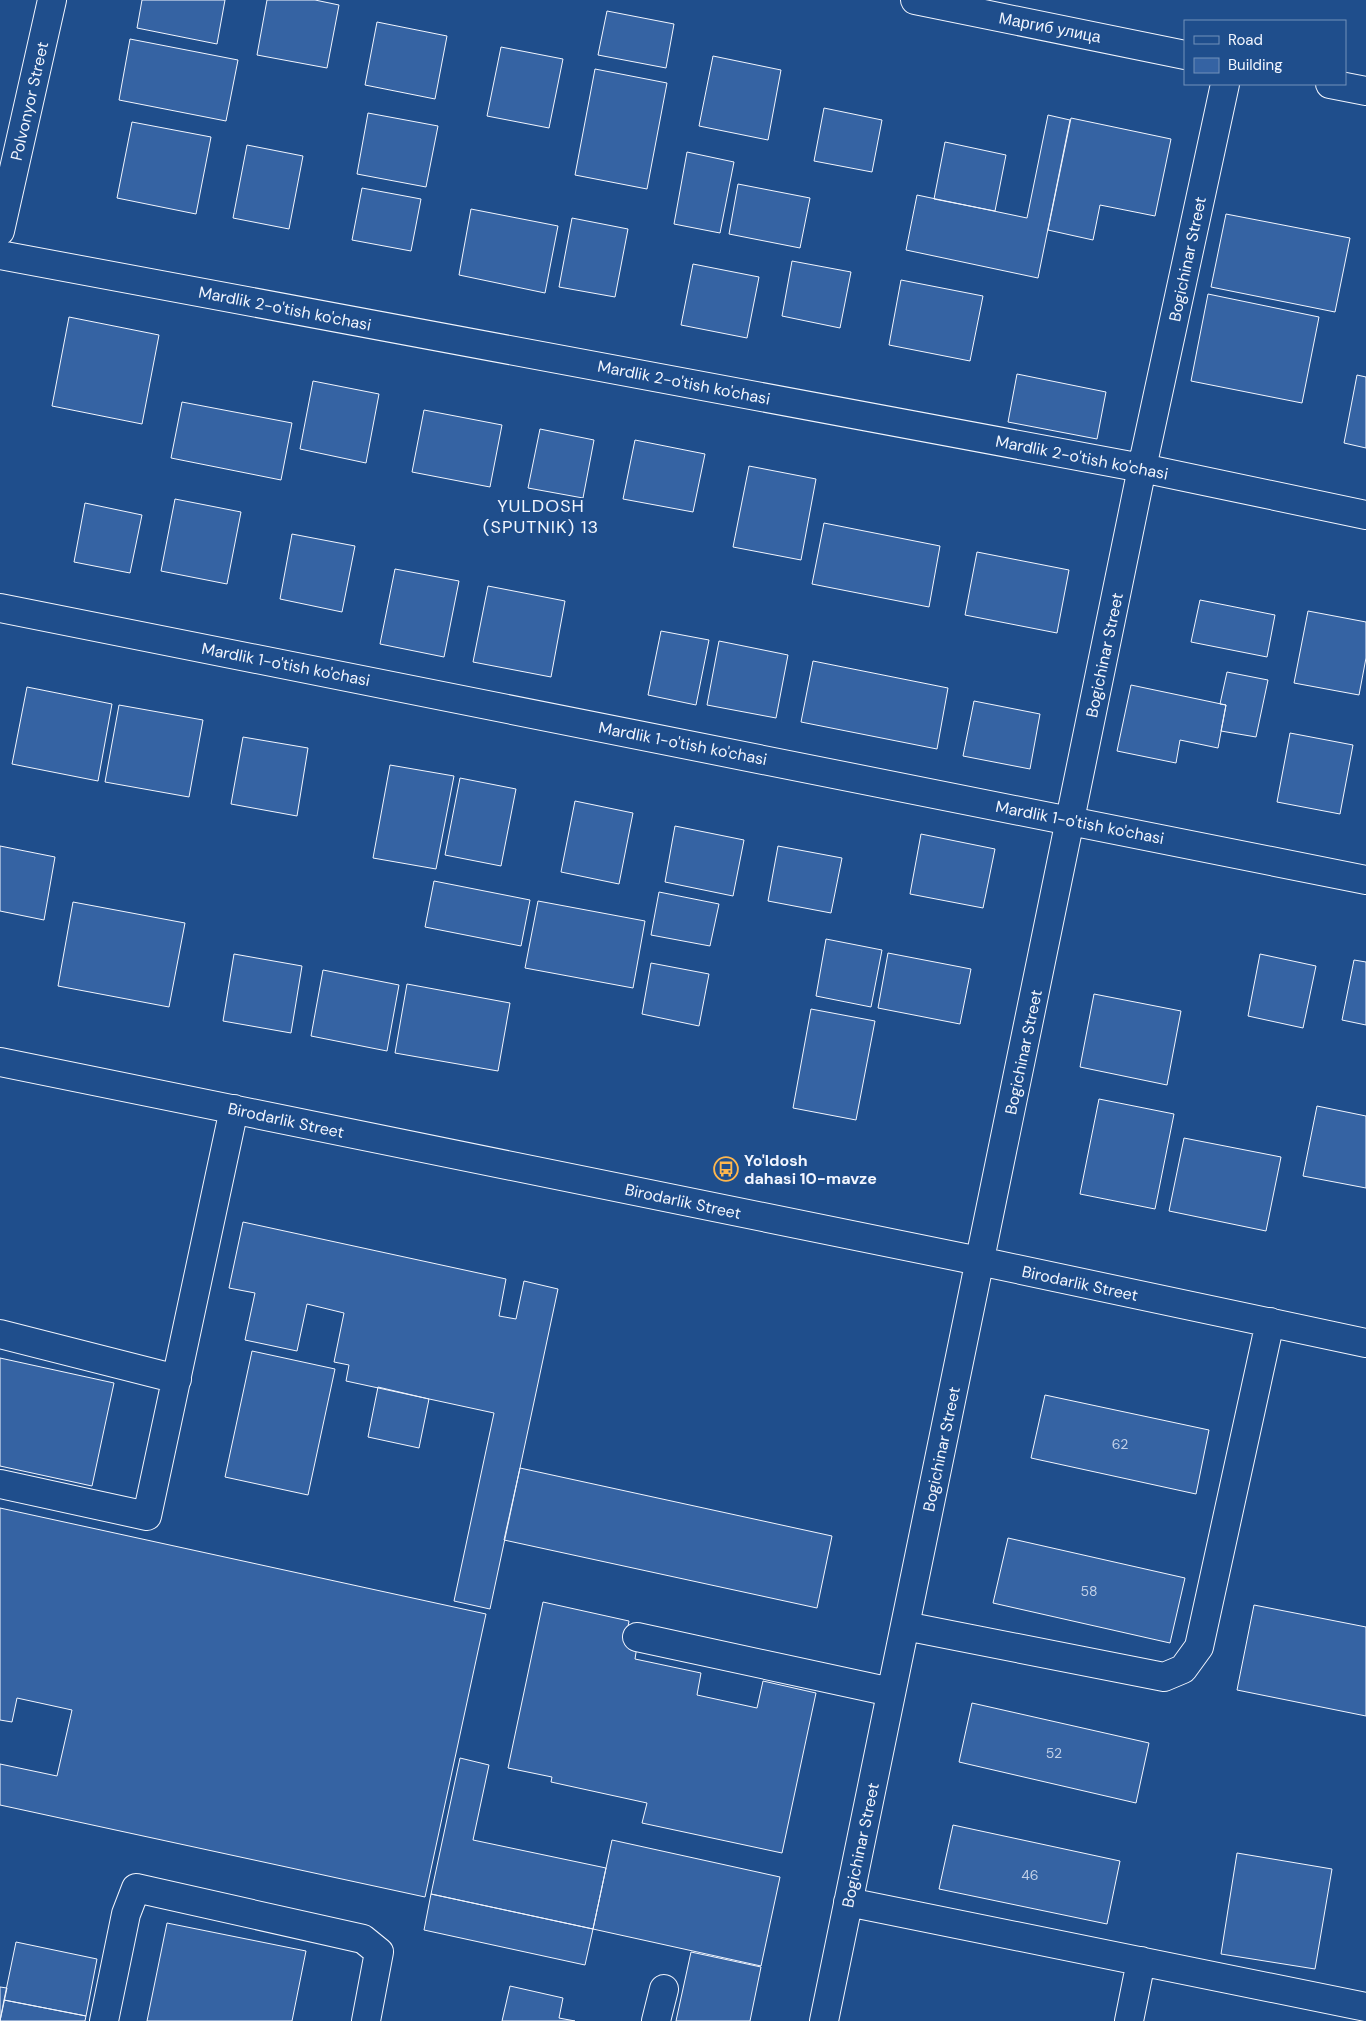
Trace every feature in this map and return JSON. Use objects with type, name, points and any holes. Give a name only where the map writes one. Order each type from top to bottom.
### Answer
[{"type":"street","name":"Polvonyor Street","points":[[0,231],[52,0]]},
{"type":"street","name":"Маргиб улица","points":[[915,0],[1184,55]]},
{"type":"street","name":"Bogichinar Street","points":[[824,2021],[1142,468],[1225,85]]},
{"type":"street","points":[[1335,85],[1366,91]]},
{"type":"street","name":"Mardlik 2-o'tish ko'chasi","points":[[0,255],[1142,468],[1366,516]]},
{"type":"street","name":"Mardlik 1-o'tish ko'chasi","points":[[0,608],[1366,880]]},
{"type":"street","name":"Birodarlik Street","points":[[0,1062],[1366,1342]]},
{"type":"street","points":[[0,1484],[147,1516],[234,1109]]},
{"type":"street","points":[[905,1626],[1164,1677],[1183,1670],[1199,1647],[1270,1322]]},
{"type":"street","points":[[0,1334],[176,1379]]},
{"type":"street","points":[[637,1637],[891,1692]]},
{"type":"street","points":[[104,2021],[126,1914],[136,1888],[363,1939],[379,1952],[366,2021]]},
{"type":"street","points":[[848,1902],[1366,2007]]},
{"type":"street","points":[[1129,2021],[1141,1961]]},
{"type":"street","points":[[656,2021],[664,1989]]},
{"type":"building","points":[[142,0],[225,0],[217,44],[137,28]]},
{"type":"building","points":[[267,0],[315,0],[339,5],[327,68],[257,55]]},
{"type":"building","points":[[607,11],[674,24],[666,68],[598,55]]},
{"type":"building","points":[[377,22],[447,36],[435,99],[365,85]]},
{"type":"building","points":[[130,39],[238,60],[226,121],[119,100]]},
{"type":"building","points":[[501,47],[563,59],[549,128],[487,116]]},
{"type":"building","points":[[713,56],[781,70],[768,140],[699,126]]},
{"type":"building","points":[[595,69],[667,83],[647,189],[575,175]]},
{"type":"building","points":[[824,108],[882,120],[872,172],[814,161]]},
{"type":"building","points":[[368,113],[438,126],[426,187],[357,174]]},
{"type":"building","points":[[1048,115],[1070,120],[1038,278],[906,250],[917,195],[1027,218]]},
{"type":"building","points":[[1071,118],[1171,139],[1155,216],[1100,205],[1093,240],[1048,230]]},
{"type":"building","points":[[132,122],[211,137],[196,214],[117,198]]},
{"type":"building","points":[[945,142],[1006,155],[995,211],[934,199]]},
{"type":"building","points":[[247,145],[303,156],[289,229],[233,218]]},
{"type":"building","points":[[687,152],[734,162],[720,233],[674,224]]},
{"type":"building","points":[[738,184],[810,198],[800,248],[729,234]]},
{"type":"building","points":[[362,188],[421,199],[411,251],[352,240]]},
{"type":"building","points":[[471,209],[558,226],[545,293],[459,275]]},
{"type":"building","points":[[1226,214],[1350,238],[1335,312],[1211,287]]},
{"type":"building","points":[[572,218],[628,229],[615,297],[559,287]]},
{"type":"building","points":[[792,261],[851,272],[840,328],[782,316]]},
{"type":"building","points":[[693,264],[759,277],[747,338],[681,325]]},
{"type":"building","points":[[901,280],[983,296],[970,361],[889,345]]},
{"type":"building","points":[[1208,294],[1319,317],[1302,403],[1191,381]]},
{"type":"building","points":[[69,317],[159,335],[142,424],[52,406]]},
{"type":"building","points":[[1017,374],[1106,392],[1097,439],[1008,422]]},
{"type":"building","points":[[1357,375],[1366,377],[1366,448],[1344,443]]},
{"type":"building","points":[[313,381],[379,394],[366,463],[300,449]]},
{"type":"building","points":[[182,402],[292,423],[281,480],[171,458]]},
{"type":"building","points":[[424,410],[502,425],[490,487],[412,472]]},
{"type":"building","points":[[540,429],[594,440],[583,498],[528,488]]},
{"type":"building","points":[[635,440],[705,454],[693,512],[623,499]]},
{"type":"building","points":[[749,466],[816,479],[801,560],[733,547]]},
{"type":"building","points":[[175,499],[241,512],[227,584],[161,571]]},
{"type":"building","points":[[85,503],[142,515],[130,573],[74,562]]},
{"type":"building","points":[[824,523],[940,546],[929,607],[812,584]]},
{"type":"building","points":[[292,534],[355,546],[342,612],[280,599]]},
{"type":"building","points":[[977,552],[1069,570],[1057,633],[965,615]]},
{"type":"building","points":[[395,569],[459,581],[444,657],[380,644]]},
{"type":"building","points":[[488,586],[565,601],[551,677],[473,662]]},
{"type":"building","points":[[1200,600],[1275,615],[1267,657],[1191,642]]},
{"type":"building","points":[[1308,611],[1366,622],[1366,658],[1359,695],[1294,683]]},
{"type":"building","points":[[661,631],[709,640],[696,705],[648,695]]},
{"type":"building","points":[[719,641],[788,655],[776,718],[707,705]]},
{"type":"building","points":[[813,661],[948,688],[937,749],[801,722]]},
{"type":"building","points":[[1227,672],[1268,680],[1256,737],[1221,731],[1226,705],[1220,704]]},
{"type":"building","points":[[1131,685],[1226,705],[1218,748],[1180,740],[1176,763],[1117,751]]},
{"type":"building","points":[[27,687],[112,704],[98,781],[12,764]]},
{"type":"building","points":[[974,701],[1040,714],[1030,769],[963,756]]},
{"type":"building","points":[[119,705],[203,720],[189,797],[105,782]]},
{"type":"building","points":[[1290,733],[1353,745],[1340,814],[1277,802]]},
{"type":"building","points":[[243,737],[308,748],[297,816],[231,804]]},
{"type":"building","points":[[390,765],[454,776],[436,869],[373,858]]},
{"type":"building","points":[[460,778],[516,789],[501,866],[445,855]]},
{"type":"building","points":[[575,801],[633,813],[619,884],[561,872]]},
{"type":"building","points":[[675,826],[744,840],[733,896],[665,882]]},
{"type":"building","points":[[921,834],[995,849],[983,908],[910,894]]},
{"type":"building","points":[[0,846],[55,857],[44,920],[0,911]]},
{"type":"building","points":[[778,846],[842,858],[831,913],[768,901]]},
{"type":"building","points":[[434,881],[530,900],[521,946],[425,927]]},
{"type":"building","points":[[659,892],[719,904],[710,946],[651,935]]},
{"type":"building","points":[[538,901],[645,921],[633,988],[525,968]]},
{"type":"building","points":[[73,902],[185,923],[169,1007],[58,986]]},
{"type":"building","points":[[826,939],[882,950],[871,1007],[816,996]]},
{"type":"building","points":[[888,953],[971,969],[960,1024],[878,1008]]},
{"type":"building","points":[[234,954],[302,966],[291,1033],[223,1021]]},
{"type":"building","points":[[1260,954],[1316,966],[1303,1028],[1248,1016]]},
{"type":"building","points":[[1354,960],[1366,962],[1366,1025],[1342,1020]]},
{"type":"building","points":[[651,963],[709,974],[699,1026],[642,1014]]},
{"type":"building","points":[[323,970],[399,985],[387,1051],[311,1036]]},
{"type":"building","points":[[407,984],[510,1003],[498,1071],[395,1053]]},
{"type":"building","points":[[1094,994],[1181,1011],[1167,1085],[1080,1067]]},
{"type":"building","points":[[811,1009],[875,1021],[856,1120],[793,1108]]},
{"type":"building","points":[[1099,1099],[1174,1114],[1155,1209],[1080,1194]]},
{"type":"building","points":[[1317,1106],[1366,1116],[1366,1188],[1303,1176]]},
{"type":"building","points":[[1184,1138],[1281,1157],[1266,1231],[1169,1211]]},
{"type":"building","points":[[243,1222],[506,1279],[499,1316],[516,1319],[524,1281],[558,1289],[490,1609],[454,1601],[494,1413],[346,1381],[349,1365],[334,1362],[344,1313],[307,1304],[297,1351],[245,1340],[255,1293],[229,1288]]},
{"type":"building","points":[[252,1351],[335,1369],[308,1495],[225,1477]]},
{"type":"building","points":[[0,1358],[114,1383],[92,1486],[0,1466]]},
{"type":"building","points":[[378,1387],[429,1399],[419,1448],[368,1437]]},
{"type":"building","points":[[1045,1395],[1209,1430],[1196,1494],[1031,1458]]},
{"type":"building","points":[[520,1468],[832,1536],[817,1608],[504,1540]]},
{"type":"building","points":[[0,1508],[486,1614],[425,1897],[0,1805],[0,1764],[57,1776],[72,1710],[17,1698],[12,1722],[0,1720]]},
{"type":"building","points":[[1008,1538],[1185,1578],[1170,1643],[993,1603]]},
{"type":"building","points":[[543,1602],[629,1621],[626,1638],[638,1640],[635,1659],[701,1673],[697,1695],[757,1708],[763,1681],[816,1693],[782,1853],[642,1823],[647,1803],[551,1782],[552,1777],[508,1768]]},
{"type":"building","points":[[1254,1605],[1366,1627],[1366,1716],[1237,1690]]},
{"type":"building","points":[[972,1703],[1149,1743],[1136,1803],[959,1762]]},
{"type":"building","points":[[460,1758],[489,1765],[473,1840],[606,1868],[593,1929],[431,1894]]},
{"type":"building","points":[[953,1825],[1120,1861],[1107,1924],[939,1889]]},
{"type":"building","points":[[612,1840],[780,1877],[761,1966],[593,1929]]},
{"type":"building","points":[[1237,1853],[1332,1869],[1315,1969],[1221,1954]]},
{"type":"building","points":[[431,1894],[593,1929],[585,1965],[424,1930]]},
{"type":"building","points":[[167,1923],[306,1951],[292,2021],[147,2021]]},
{"type":"building","points":[[16,1942],[97,1959],[86,2016],[4,2000]]},
{"type":"building","points":[[691,1952],[761,1967],[750,2021],[676,2021]]},
{"type":"building","points":[[510,1986],[563,1998],[559,2018],[575,2021],[502,2021]]},
{"type":"building","points":[[0,1987],[7,1988],[0,2021]]},
{"type":"building","points":[[4,2000],[86,2016],[85,2021],[0,2021]]},
{"type":"place","name":"Yo'ldosh dahasi 10-mavze","points":[[726,1169]]},
{"type":"district","name":"YULDOSH (SPUTNIK) 13","points":[[541,516]]}]
